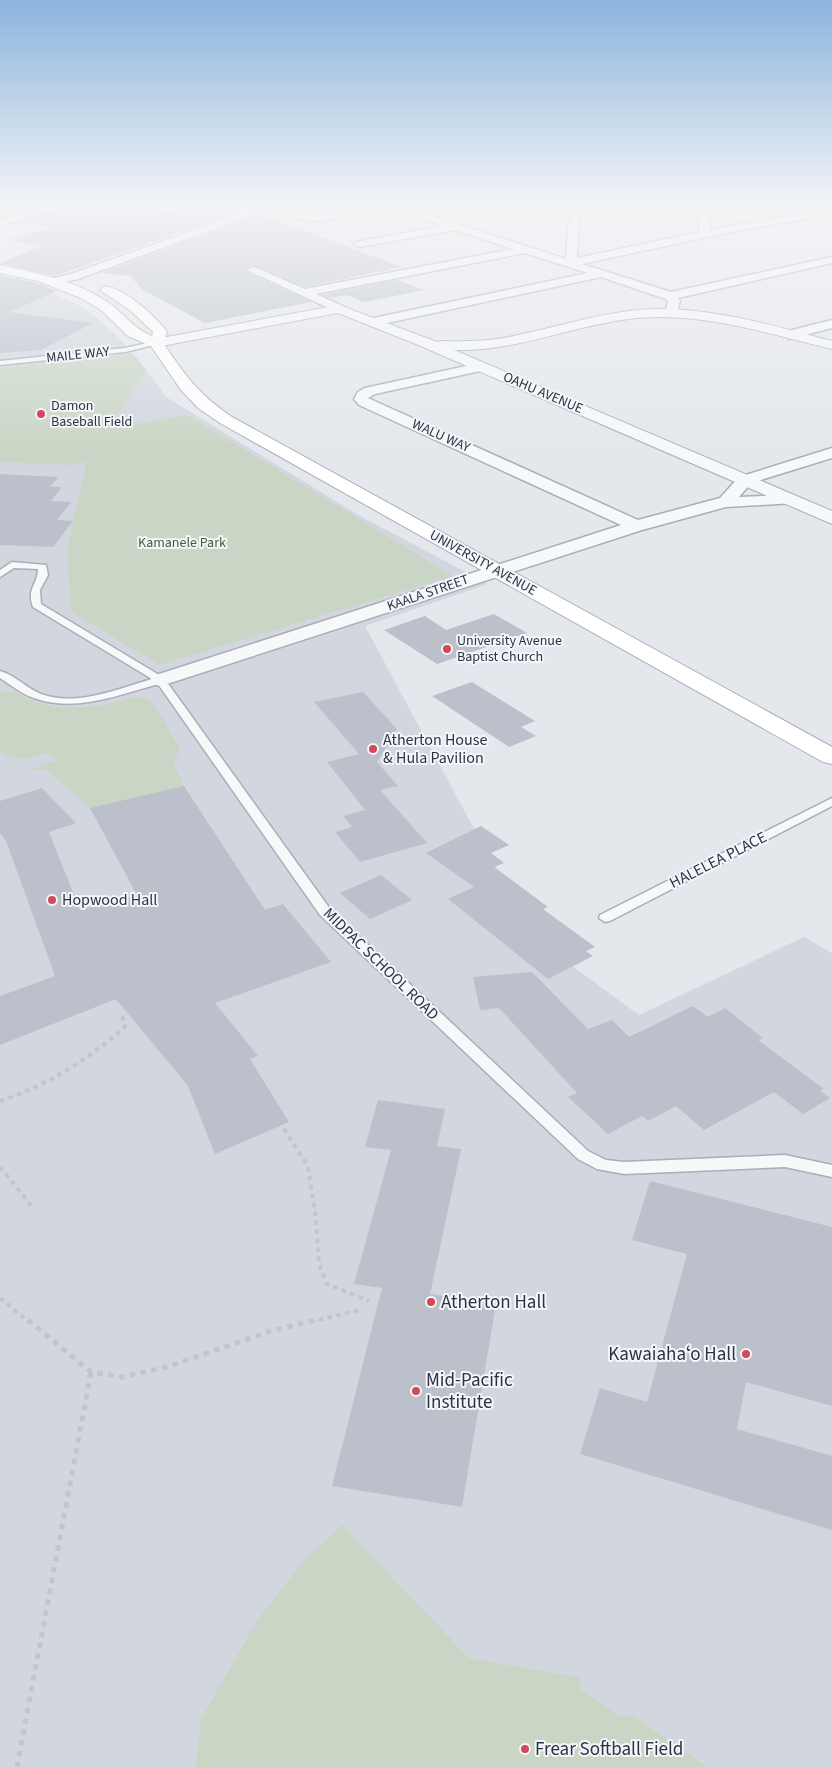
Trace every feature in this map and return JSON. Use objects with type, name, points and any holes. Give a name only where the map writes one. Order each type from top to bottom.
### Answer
[{"type":"main road","points":[[66,287],[86,295],[106,306],[133,333],[156,343]]},
{"type":"main road","name":"UNIVERSITY AVENUE","points":[[97,287],[129,302],[146,316],[160,332],[156,343],[186,387],[204,404],[226,420],[497,569],[694,682],[832,758]]},
{"type":"street","name":"OAHU AVENUE","points":[[292,287],[339,309],[421,341],[832,518]]},
{"type":"street","points":[[303,292],[327,287]]},
{"type":"street","points":[[373,322],[538,287]]},
{"type":"street","points":[[644,287],[670,296],[708,287]]},
{"type":"street","points":[[670,296],[674,301],[671,313]]},
{"type":"street","name":"MAILE WAY","points":[[156,343],[339,309]]},
{"type":"street","points":[[456,357],[628,315],[671,313],[706,317],[832,345]]},
{"type":"street","points":[[789,335],[832,324]]},
{"type":"street","points":[[421,341],[455,346],[506,344]]},
{"type":"street","points":[[506,344],[494,352],[490,360],[494,368],[508,379]]},
{"type":"street","name":"WALU WAY","points":[[480,367],[373,390],[363,395],[361,400],[636,526]]},
{"type":"street","points":[[726,502],[745,480],[832,453]]},
{"type":"street","name":"KAALA STREET","points":[[160,680],[497,569],[636,526],[726,502],[788,500]]},
{"type":"lane","name":"MAILE WAY","points":[[0,357],[156,343]]},
{"type":"lane","name":"MAILE WAY","points":[[0,363],[125,350],[156,343]]},
{"type":"lane","name":"MIDPAC SCHOOL ROAD","points":[[0,574],[12,565],[42,567],[44,575],[35,590],[36,605],[160,680],[325,912],[583,1155],[604,1165],[624,1168],[785,1161],[832,1171]]},
{"type":"lane","points":[[0,674],[35,695],[50,699],[69,700],[88,699],[160,680]]},
{"type":"lane","name":"HALELEA PLACE","points":[[605,918],[832,802]]},
{"type":"path","points":[[0,1101],[13,1098],[38,1085],[110,1042],[125,1027],[121,1012]]},
{"type":"path","points":[[284,1129],[308,1167],[316,1218],[319,1264],[327,1284],[369,1301]]},
{"type":"path","points":[[0,1168],[34,1209]]},
{"type":"path","points":[[0,1298],[91,1372],[122,1377],[166,1367],[270,1331],[360,1310]]},
{"type":"path","points":[[16,1767],[91,1372]]},
{"type":"shaded area","name":"Mid-Pacific Institute","points":[[0,287],[34,287],[80,306],[103,323],[140,362],[166,397],[360,516],[488,584],[365,626],[466,814],[538,941],[639,1015],[804,937],[832,953],[832,1767],[0,1767]]},
{"type":"green space","name":"Kamanele Park","points":[[133,354],[146,370],[108,429],[187,415],[453,576],[159,665],[71,611],[67,549],[87,460],[72,465],[0,462],[0,368]]},
{"type":"green space","points":[[13,691],[35,702],[54,707],[99,706],[134,697],[140,697],[153,702],[180,749],[173,763],[184,786],[90,808],[47,770],[29,770],[56,761],[50,753],[30,758],[13,758],[0,752],[0,692]]},
{"type":"green space","points":[[342,1525],[469,1658],[582,1678],[578,1687],[617,1715],[634,1716],[707,1767],[196,1767],[201,1719],[257,1621],[305,1559]]},
{"type":"building","points":[[0,287],[48,287],[57,291],[9,312],[93,323],[41,350],[0,353]]},
{"type":"building","points":[[141,287],[280,287],[311,302],[205,323]]},
{"type":"building","points":[[360,287],[417,287],[424,290],[364,302],[347,295],[331,298],[322,295]]},
{"type":"building","points":[[0,474],[58,477],[50,487],[62,487],[51,501],[71,502],[57,520],[73,521],[53,547],[0,545]]},
{"type":"building","name":"University Avenue Baptist Church","points":[[494,614],[527,633],[437,664],[384,630],[425,616],[446,630]]},
{"type":"building","points":[[472,682],[535,721],[521,727],[536,736],[509,747],[432,696]]},
{"type":"building","points":[[363,692],[397,729],[377,762],[398,786],[380,790],[427,843],[360,862],[335,832],[352,827],[343,816],[365,810],[327,762],[359,754],[314,702]]},
{"type":"building","points":[[184,786],[265,910],[283,904],[331,962],[215,1003],[258,1056],[250,1059],[289,1122],[215,1154],[188,1086],[116,999],[0,1045],[0,996],[55,976],[6,841],[0,833],[0,801],[42,788],[76,823],[49,832],[80,910],[137,895],[90,808]]},
{"type":"building","points":[[481,826],[509,845],[491,853],[504,863],[494,867],[548,907],[543,909],[595,947],[586,951],[593,956],[548,979],[448,899],[474,887],[426,853]]},
{"type":"building","points":[[381,875],[412,900],[370,919],[340,893]]},
{"type":"building","points":[[532,972],[588,1029],[612,1020],[629,1037],[693,1006],[708,1017],[725,1008],[763,1038],[758,1040],[824,1089],[820,1091],[830,1098],[803,1114],[774,1092],[704,1130],[676,1106],[648,1121],[642,1116],[608,1134],[568,1097],[577,1093],[499,1008],[480,1010],[473,977]]},
{"type":"building","name":"Atherton Hall","points":[[378,1100],[445,1109],[437,1146],[461,1149],[430,1294],[496,1304],[462,1507],[332,1486],[382,1288],[354,1284],[391,1150],[365,1147]]},
{"type":"building","name":"Kawaiahaʻo Hall","points":[[650,1181],[832,1227],[832,1406],[746,1382],[737,1429],[832,1456],[832,1530],[580,1454],[600,1388],[647,1402],[687,1254],[632,1240]]},
{"type":"place","name":"Damon Baseball Field","points":[[41,414]]},
{"type":"place","name":"University Avenue Baptist Church","points":[[447,649]]},
{"type":"place","name":"Atherton House & Hula Pavilion","points":[[373,749]]},
{"type":"place","name":"Hopwood Hall","points":[[52,900]]},
{"type":"place","name":"Atherton Hall","points":[[431,1302]]},
{"type":"place","name":"Kawaiahaʻo Hall","points":[[746,1354]]},
{"type":"place","name":"Mid-Pacific Institute","points":[[416,1391]]},
{"type":"place","name":"Frear Softball Field","points":[[525,1749]]}]
